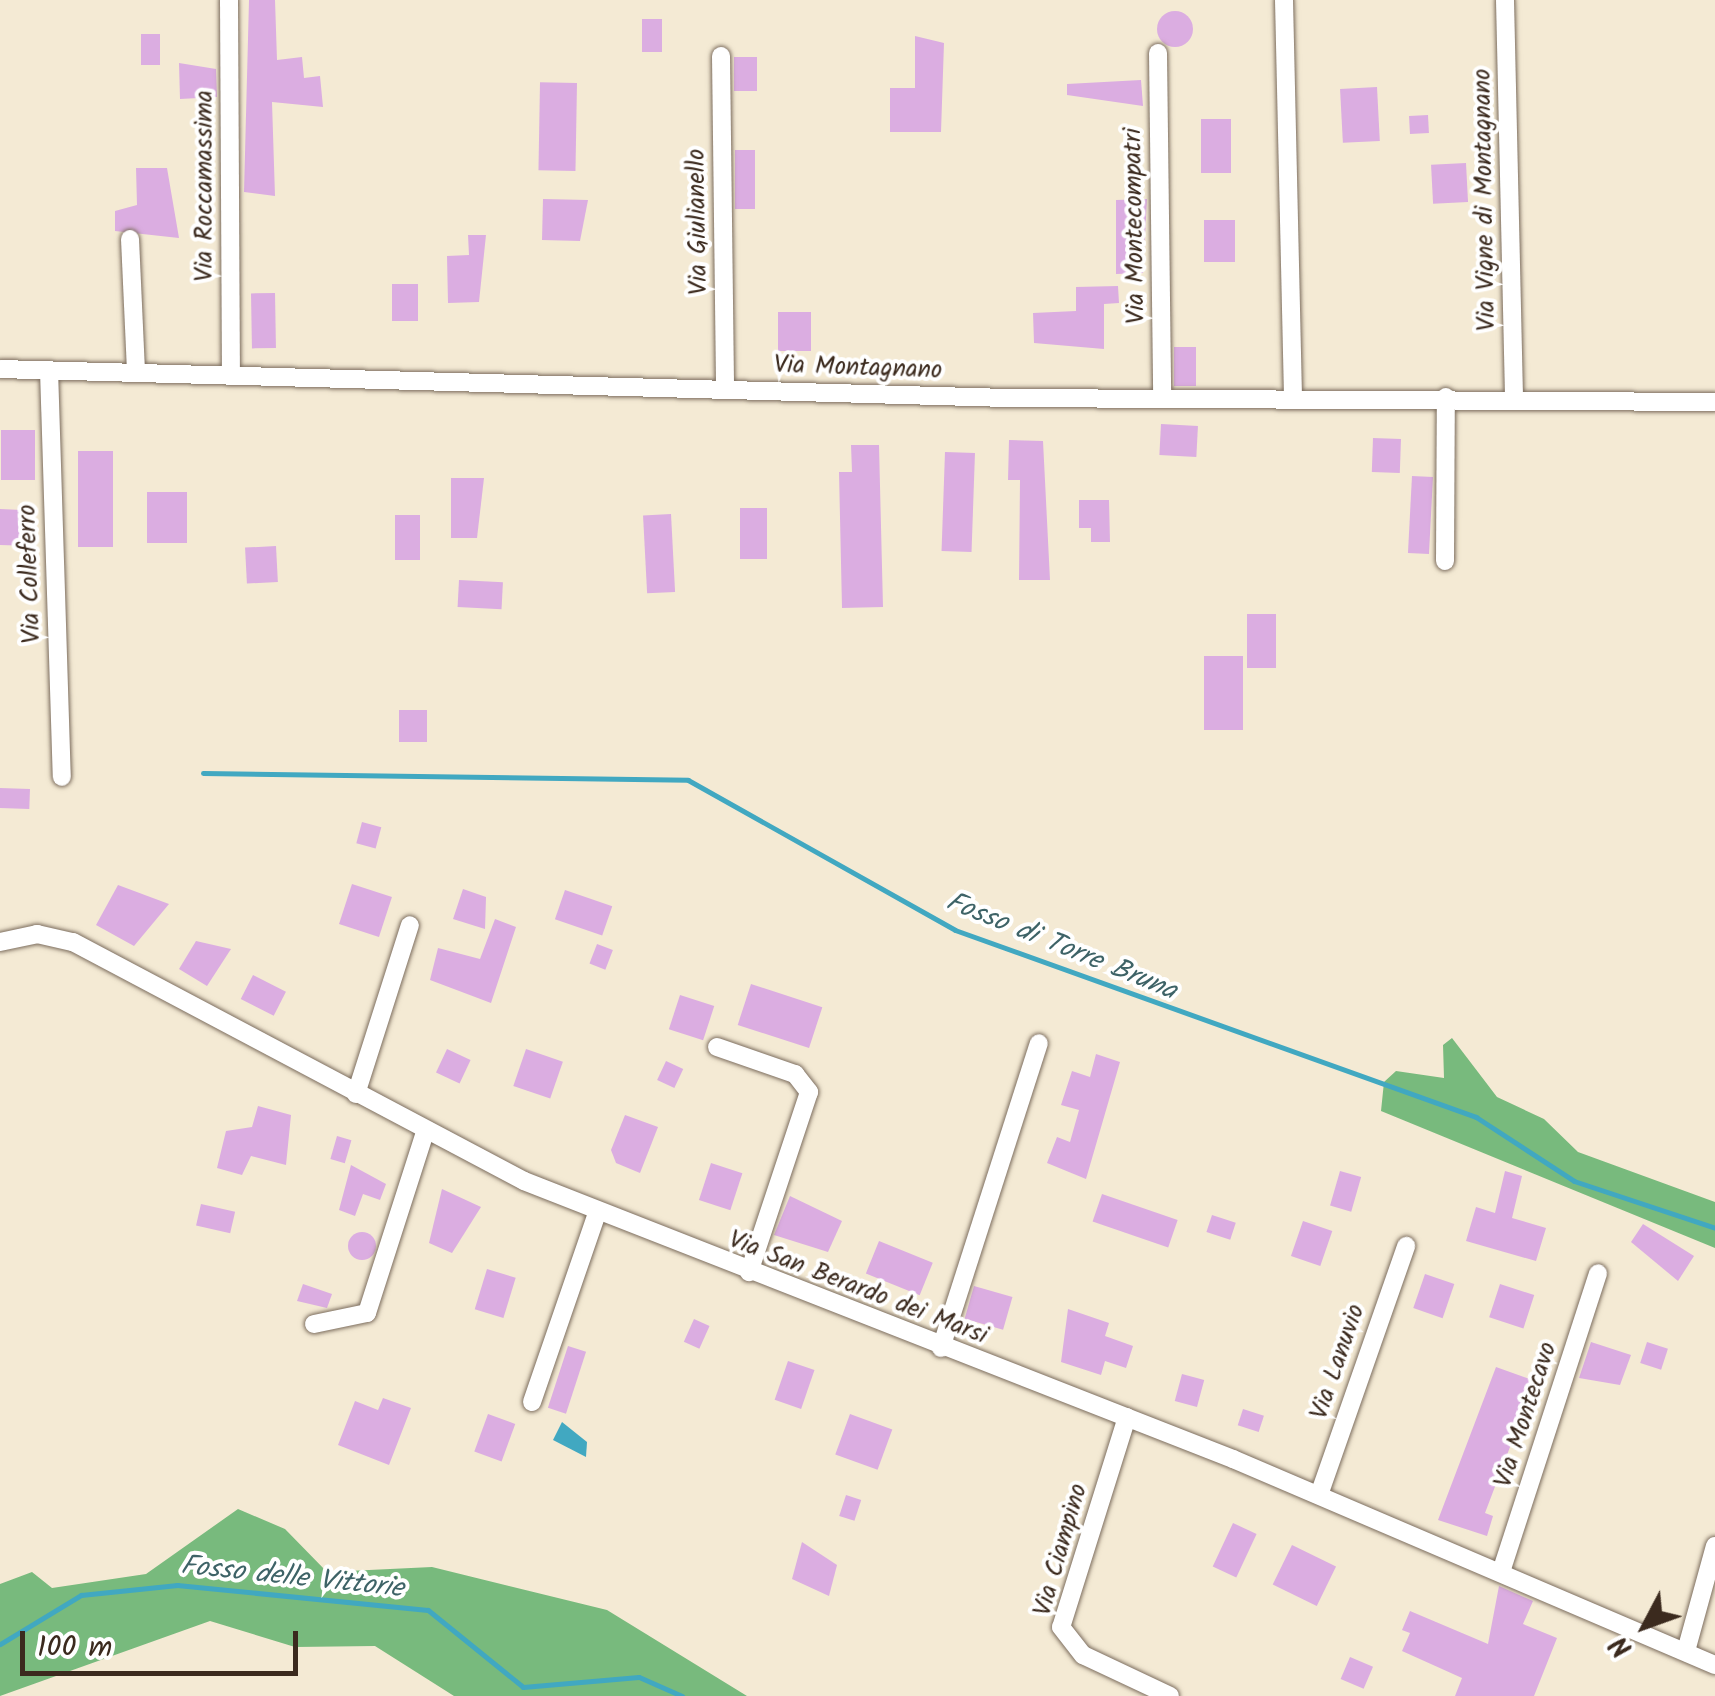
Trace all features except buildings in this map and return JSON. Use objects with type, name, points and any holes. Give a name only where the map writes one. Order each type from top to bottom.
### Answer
[{"type":"street","name":"Via Roccamassima","points":[[228,0],[231,372]]},
{"type":"street","points":[[1284,0],[1293,397]]},
{"type":"street","name":"Via Vigne di Montagnano","points":[[1505,0],[1514,398]]},
{"type":"street","name":"Via Montecompatri","points":[[1158,53],[1162,398]]},
{"type":"street","name":"Via Giulianello","points":[[721,56],[725,387]]},
{"type":"street","points":[[130,239],[136,371]]},
{"type":"street","name":"Via Montagnano","points":[[0,370],[231,372],[1162,398],[1446,397],[1715,402]]},
{"type":"street","name":"Via Colleferro","points":[[49,370],[62,777]]},
{"type":"street","points":[[1445,562],[1446,397]]},
{"type":"street","points":[[356,1094],[410,925]]},
{"type":"street","name":"Via San Berardo dei Marsi","points":[[0,942],[37,934],[78,944],[425,1132],[597,1213],[1127,1417],[1715,1664]]},
{"type":"street","points":[[941,1348],[1039,1043]]},
{"type":"street","points":[[716,1048],[795,1074],[808,1092],[750,1272]]},
{"type":"street","points":[[314,1324],[367,1314],[425,1132]]},
{"type":"street","points":[[532,1402],[597,1213]]},
{"type":"street","name":"Via Lanuvio","points":[[1318,1495],[1406,1246]]},
{"type":"street","name":"Via Montecavo","points":[[1501,1572],[1598,1273]]},
{"type":"street","name":"Via Ciampino","points":[[1127,1417],[1062,1634],[1082,1655],[1170,1696]]},
{"type":"street","points":[[1686,1652],[1715,1546]]},
{"type":"green space","points":[[1452,1038],[1497,1097],[1544,1119],[1578,1152],[1715,1202],[1715,1248],[1381,1111],[1384,1082],[1396,1071],[1444,1078],[1443,1045]]},
{"type":"green space","points":[[238,1509],[285,1529],[327,1572],[432,1567],[607,1610],[747,1696],[454,1696],[375,1646],[295,1647],[210,1621],[0,1696],[0,1584],[32,1572],[52,1588],[146,1574]]},
{"type":"water","points":[[562,1422],[587,1442],[586,1457],[553,1440]]},
{"type":"waterway","name":"Fosso di Torre Bruna","points":[[203,773],[688,780],[955,930],[1476,1117],[1574,1181],[1715,1228]]},
{"type":"waterway","name":"Fosso delle Vittorie","points":[[0,1644],[81,1595],[177,1585],[428,1610],[523,1687],[639,1677],[682,1696]]}]
